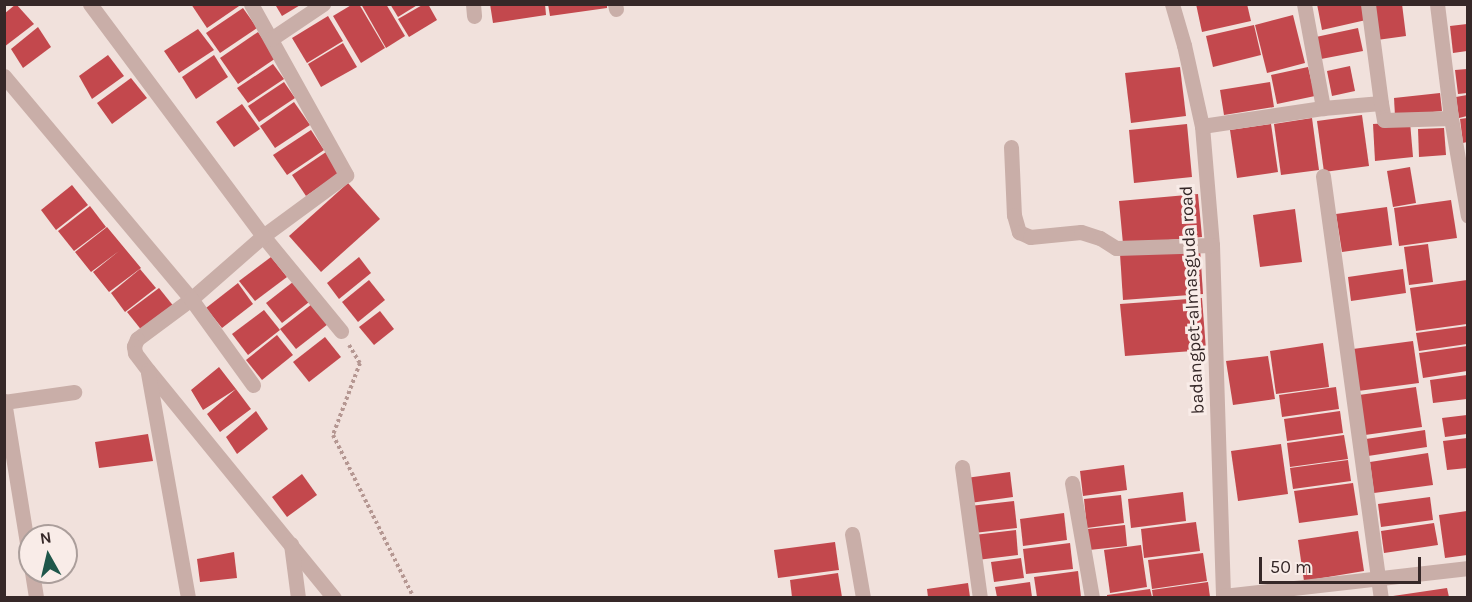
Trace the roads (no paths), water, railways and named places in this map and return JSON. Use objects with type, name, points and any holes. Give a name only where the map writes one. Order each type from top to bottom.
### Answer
[{"type":"street","points":[[90,4],[263,236],[341,331]]},
{"type":"street","points":[[251,4],[346,175],[263,236],[191,299],[137,339],[134,346],[135,353],[148,370],[334,597]]},
{"type":"street","points":[[271,39],[323,4]]},
{"type":"street","name":"badangpet-almasguda road","points":[[1172,4],[1184,45],[1202,126],[1212,244],[1223,597]]},
{"type":"street","points":[[1304,4],[1323,108]]},
{"type":"street","points":[[1368,4],[1384,120],[1451,118]]},
{"type":"street","points":[[1437,4],[1451,118],[1464,178],[1467,216]]},
{"type":"street","points":[[4,76],[191,299],[253,385]]},
{"type":"street","points":[[1202,126],[1323,108],[1381,103]]},
{"type":"street","points":[[1011,147],[1014,215],[1019,232],[1030,237],[1081,232],[1100,238],[1116,248],[1212,244]]},
{"type":"street","points":[[1323,176],[1381,597]]},
{"type":"street","points":[[148,370],[188,597]]},
{"type":"street","points":[[24,524],[5,402],[74,392]]},
{"type":"street","points":[[962,467],[980,597]]},
{"type":"street","points":[[1072,483],[1092,597]]},
{"type":"street","points":[[852,534],[863,597]]},
{"type":"street","points":[[291,544],[298,597]]},
{"type":"street","points":[[1223,597],[1467,568]]}]
